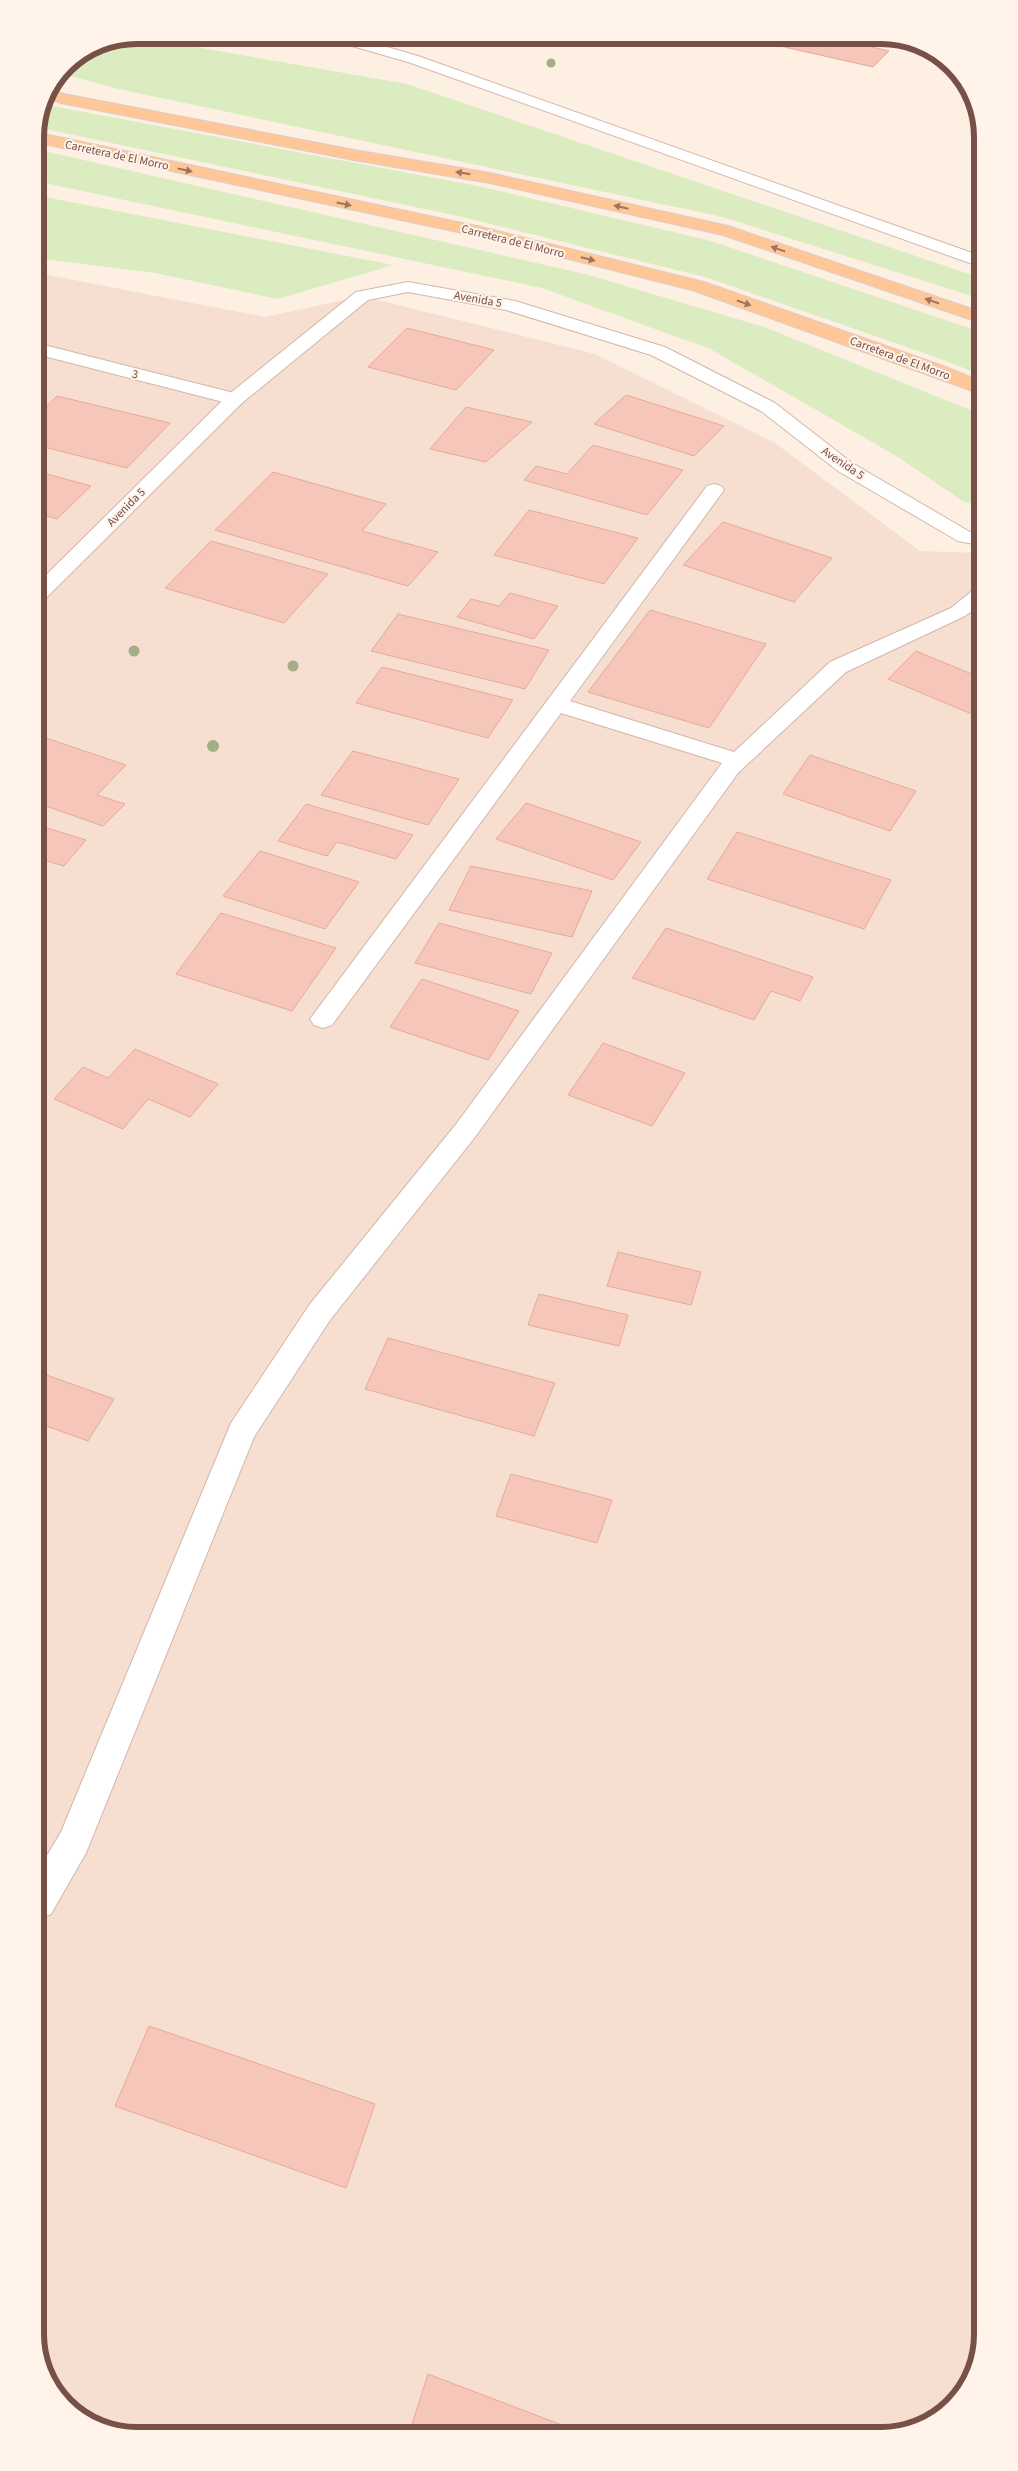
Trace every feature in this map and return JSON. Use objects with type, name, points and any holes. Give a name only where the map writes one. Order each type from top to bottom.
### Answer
[{"type":"main road","points":[[54,95],[354,156],[490,178],[728,231],[974,316]]},
{"type":"main road","name":"Carretera de El Morro","points":[[44,138],[481,232],[698,286],[936,370],[974,385]]},
{"type":"street","points":[[360,44],[413,59],[974,259]]},
{"type":"street","points":[[398,44],[413,59]]},
{"type":"street","name":"Avenida 5","points":[[44,589],[234,399],[362,296],[408,287],[509,305],[658,352],[768,407],[845,467],[964,537],[974,538]]},
{"type":"street","name":"3","points":[[44,351],[234,399]]},
{"type":"street","points":[[323,1019],[714,490]]},
{"type":"street","points":[[44,1893],[74,1842],[241,1432],[320,1312],[466,1130],[730,768],[838,667],[958,612],[974,599]]},
{"type":"street","points":[[557,704],[738,761]]},
{"type":"shaded area","points":[[44,274],[265,317],[362,296],[595,354],[775,443],[920,551],[974,553],[974,2340],[965,2375],[955,2391],[933,2412],[911,2422],[887,2427],[131,2427],[96,2418],[85,2412],[71,2400],[56,2381],[49,2364],[44,2334]]},
{"type":"green space","points":[[137,44],[179,44],[407,84],[974,276],[974,297],[723,217],[114,88],[67,75],[85,59],[107,49]]},
{"type":"green space","points":[[49,106],[483,187],[711,241],[974,330],[974,372],[944,360],[705,277],[458,216],[44,129],[47,113]]},
{"type":"green space","points":[[44,151],[585,274],[764,327],[974,411],[974,504],[964,502],[898,457],[710,349],[542,288],[44,183]]},
{"type":"green space","points":[[44,197],[393,265],[278,299],[155,273],[44,259]]},
{"type":"building","points":[[782,44],[859,44],[889,51],[873,67],[780,46]]},
{"type":"building","points":[[407,328],[494,350],[456,390],[368,367]]},
{"type":"building","points":[[626,395],[724,426],[694,456],[594,424]]},
{"type":"building","points":[[57,396],[170,423],[127,468],[44,447],[44,408]]},
{"type":"building","points":[[466,407],[532,422],[486,462],[430,449]]},
{"type":"building","points":[[593,445],[683,470],[647,515],[524,480],[536,466],[567,474]]},
{"type":"building","points":[[273,472],[386,504],[362,531],[438,552],[408,586],[215,530]]},
{"type":"building","points":[[44,473],[91,486],[57,519],[44,515]]},
{"type":"building","points":[[529,510],[638,538],[604,584],[494,555]]},
{"type":"building","points":[[723,522],[832,558],[794,602],[683,565]]},
{"type":"building","points":[[211,541],[328,574],[284,623],[165,588]]},
{"type":"building","points":[[510,593],[558,606],[534,639],[457,617],[471,599],[499,606]]},
{"type":"building","points":[[650,610],[766,644],[709,728],[588,692]]},
{"type":"building","points":[[398,614],[549,650],[525,689],[371,651]]},
{"type":"building","points":[[916,651],[974,675],[974,715],[888,679]]},
{"type":"building","points":[[382,667],[513,700],[488,738],[356,703]]},
{"type":"building","points":[[44,737],[126,765],[97,795],[125,804],[103,826],[44,805]]},
{"type":"building","points":[[353,751],[459,779],[428,825],[321,795]]},
{"type":"building","points":[[810,755],[916,791],[890,831],[783,794]]},
{"type":"building","points":[[526,803],[641,842],[613,880],[496,839]]},
{"type":"building","points":[[306,804],[413,835],[396,859],[337,842],[327,856],[278,841]]},
{"type":"building","points":[[44,827],[86,840],[64,866],[44,860]]},
{"type":"building","points":[[737,832],[891,880],[864,929],[707,879]]},
{"type":"building","points":[[260,851],[359,882],[325,929],[223,896]]},
{"type":"building","points":[[471,866],[592,891],[572,937],[449,910]]},
{"type":"building","points":[[221,913],[336,948],[292,1011],[176,974]]},
{"type":"building","points":[[439,923],[552,953],[531,994],[415,963]]},
{"type":"building","points":[[666,928],[813,977],[800,1001],[771,991],[754,1020],[632,978]]},
{"type":"building","points":[[422,979],[519,1011],[488,1060],[390,1027]]},
{"type":"building","points":[[603,1043],[685,1073],[652,1126],[568,1095]]},
{"type":"building","points":[[135,1049],[218,1084],[190,1117],[148,1099],[123,1129],[54,1099],[83,1067],[108,1078]]},
{"type":"building","points":[[618,1252],[701,1272],[691,1305],[607,1286]]},
{"type":"building","points":[[539,1294],[628,1315],[619,1346],[528,1325]]},
{"type":"building","points":[[388,1338],[555,1383],[534,1436],[365,1389]]},
{"type":"building","points":[[44,1374],[114,1399],[88,1441],[44,1425]]},
{"type":"building","points":[[511,1474],[612,1500],[597,1543],[496,1516]]},
{"type":"building","points":[[149,2026],[375,2104],[346,2188],[115,2106]]},
{"type":"building","points":[[428,2374],[562,2425],[562,2427],[411,2427]]}]
